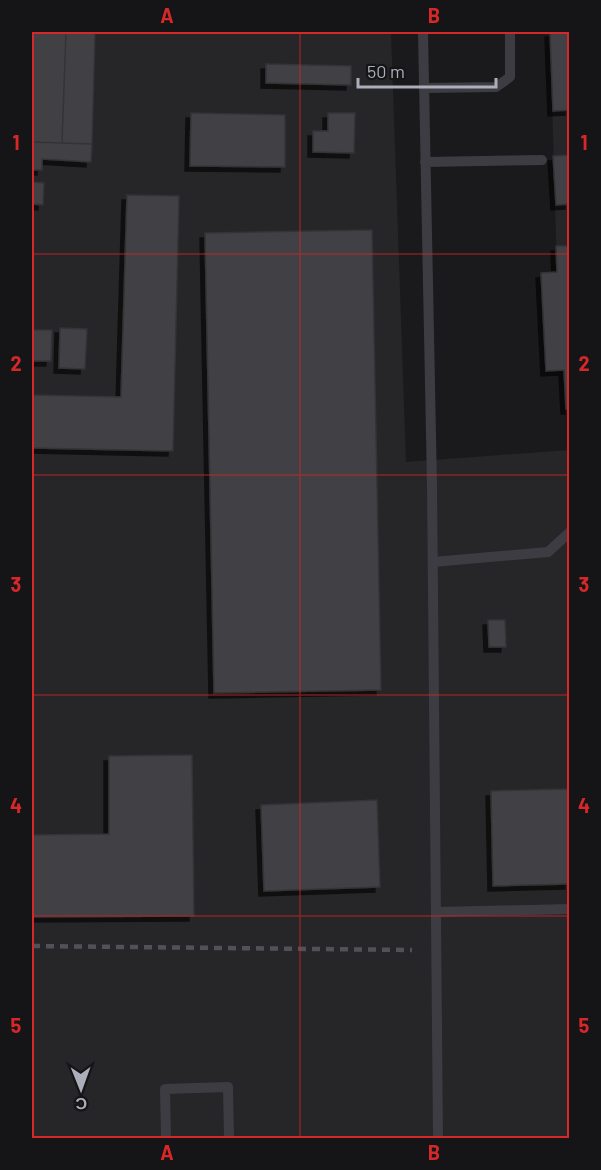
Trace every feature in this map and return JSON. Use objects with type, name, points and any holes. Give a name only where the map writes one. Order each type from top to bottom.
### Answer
[{"type":"lane","points":[[423,32],[433,562],[438,1138]]},
{"type":"lane","points":[[424,87],[496,87],[510,77],[510,32]]},
{"type":"lane","points":[[426,162],[542,160]]},
{"type":"lane","points":[[433,562],[548,552],[570,532]]},
{"type":"lane","points":[[436,912],[570,909]]},
{"type":"lane","points":[[166,1138],[165,1089],[228,1088],[229,1138]]},
{"type":"shaded area","points":[[32,32],[391,32],[406,462],[569,450],[569,1138],[32,1138]]},
{"type":"shaded area","points":[[550,32],[569,32],[569,450],[564,371],[546,371],[541,273],[557,272]]},
{"type":"building","points":[[32,32],[66,32],[62,143],[32,142]]},
{"type":"building","points":[[66,32],[95,32],[92,144],[62,143]]},
{"type":"building","points":[[550,32],[570,32],[570,110],[553,111]]},
{"type":"building","points":[[266,64],[351,66],[351,85],[266,83]]},
{"type":"building","points":[[191,113],[285,115],[285,167],[190,166]]},
{"type":"building","points":[[328,113],[355,113],[354,153],[313,152],[313,131],[328,131]]},
{"type":"building","points":[[32,142],[92,144],[91,162],[42,159],[42,170],[32,170]]},
{"type":"building","points":[[570,155],[570,204],[556,205],[553,156]]},
{"type":"building","points":[[32,182],[44,183],[43,205],[32,204]]},
{"type":"building","points":[[127,195],[179,196],[173,451],[32,448],[32,395],[121,397]]},
{"type":"building","points":[[372,230],[381,690],[214,693],[205,233]]},
{"type":"building","points":[[556,246],[570,246],[570,409],[566,409],[564,370],[546,371],[541,273],[557,272]]},
{"type":"building","points":[[60,328],[87,329],[85,369],[59,368]]},
{"type":"building","points":[[32,330],[52,330],[51,361],[32,361]]},
{"type":"building","points":[[488,620],[505,620],[506,647],[489,647]]},
{"type":"building","points":[[192,755],[194,916],[32,917],[32,835],[109,834],[109,756]]},
{"type":"building","points":[[570,789],[570,884],[493,886],[491,791]]},
{"type":"building","points":[[377,800],[380,887],[264,891],[261,805]]},
{"type":"railway","points":[[32,946],[412,950]]}]
